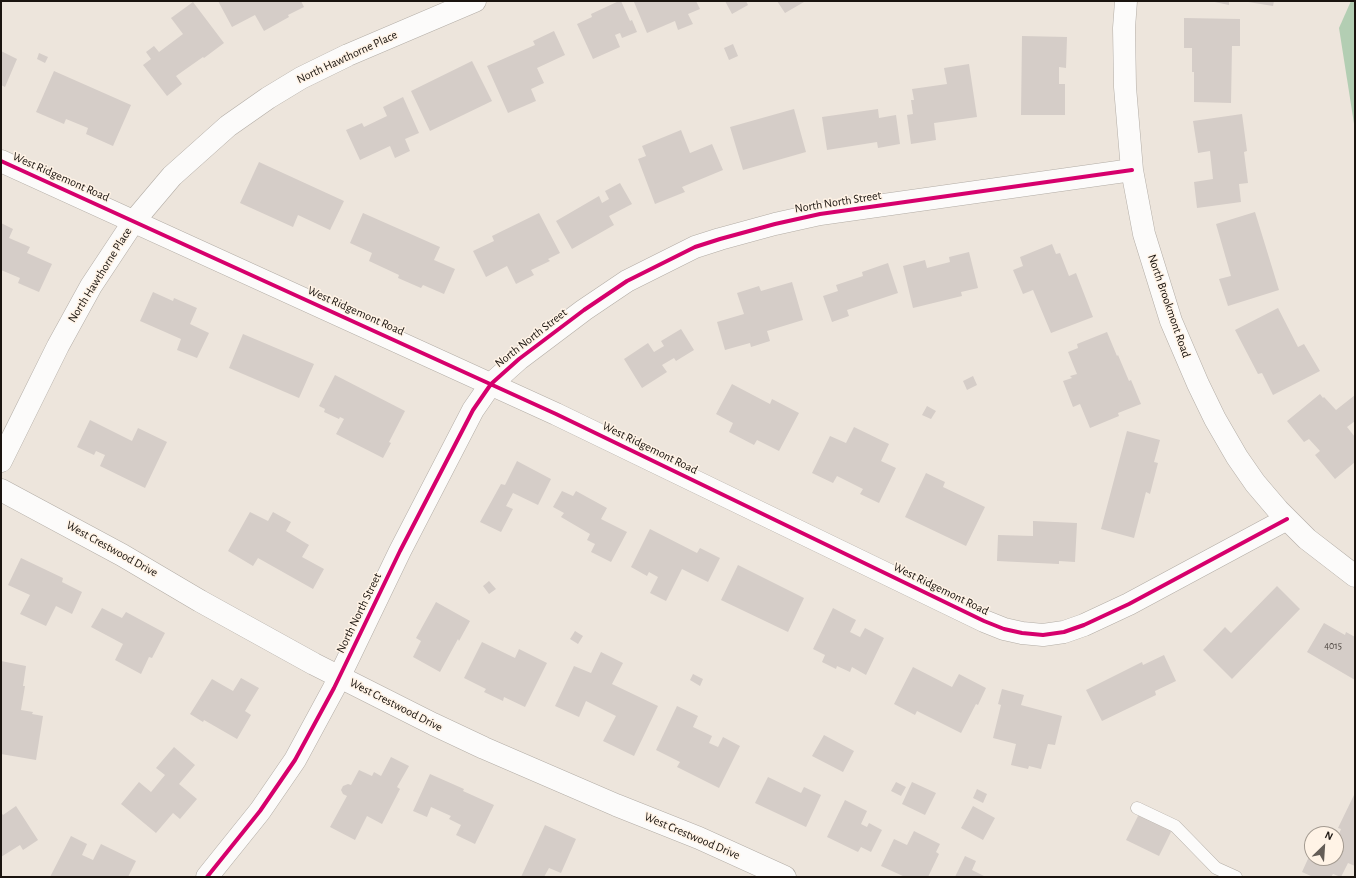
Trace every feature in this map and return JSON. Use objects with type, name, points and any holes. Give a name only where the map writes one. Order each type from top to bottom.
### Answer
[{"type":"street","name":"North Hawthorne Place","points":[[1,461],[47,367],[91,286],[134,221],[168,181],[210,142],[248,111],[276,92],[312,72],[348,55],[475,1]]},
{"type":"street","name":"North Brookmont Road","points":[[1126,1],[1124,28],[1125,87],[1132,170],[1143,228],[1171,321],[1198,384],[1218,425],[1237,457],[1265,496],[1318,548],[1355,576]]},
{"type":"street","name":"West Ridgemont Road","points":[[1,161],[491,384],[661,464],[984,621],[1004,629],[1022,633],[1043,635],[1084,626],[1129,604],[1287,519]]},
{"type":"street","name":"North North Street","points":[[207,877],[236,842],[283,778],[309,735],[415,521],[473,410],[491,384],[525,354],[616,288],[683,253],[713,241],[820,214],[1132,170]]},
{"type":"street","name":"West Crestwood Drive","points":[[1,490],[88,536],[213,608],[339,677],[470,742],[616,805],[706,841],[785,877]]},
{"type":"lane","points":[[1137,808],[1175,826],[1216,868],[1236,877]]},
{"type":"green space","points":[[1351,1],[1355,1],[1355,130],[1339,28]]},
{"type":"building","points":[[218,1],[301,1],[304,7],[288,15],[289,17],[264,31],[255,15],[232,27]]},
{"type":"building","points":[[621,1],[637,32],[622,38],[620,33],[615,35],[620,47],[593,59],[577,24],[592,17],[591,14]]},
{"type":"building","points":[[696,1],[700,9],[688,14],[693,24],[678,30],[675,21],[647,33],[634,2]]},
{"type":"building","points":[[725,1],[746,1],[748,5],[732,14]]},
{"type":"building","points":[[777,1],[803,1],[804,2],[785,13]]},
{"type":"building","points":[[1210,1],[1229,1],[1229,5]]},
{"type":"building","points":[[1242,1],[1274,1],[1273,6]]},
{"type":"building","points":[[193,2],[224,43],[176,76],[182,84],[167,96],[143,65],[151,59],[146,52],[154,46],[159,52],[183,34],[171,18]]},
{"type":"building","points":[[1184,18],[1240,19],[1240,46],[1232,46],[1231,103],[1194,102],[1192,48],[1184,48]]},
{"type":"building","points":[[554,31],[565,55],[537,68],[544,83],[531,89],[536,101],[508,113],[487,66],[535,45],[533,41]]},
{"type":"building","points":[[1022,36],[1067,37],[1066,68],[1059,67],[1059,84],[1065,84],[1065,115],[1021,115]]},
{"type":"building","points":[[733,44],[738,56],[729,60],[724,48]]},
{"type":"building","points":[[1,51],[17,59],[5,87],[1,85]]},
{"type":"building","points":[[39,53],[48,57],[45,63],[37,59]]},
{"type":"building","points":[[472,61],[492,101],[430,131],[411,91]]},
{"type":"building","points":[[969,64],[977,117],[934,123],[936,140],[911,144],[907,115],[913,114],[911,100],[914,100],[912,89],[947,84],[944,68]]},
{"type":"building","points":[[54,71],[131,105],[113,146],[86,134],[88,128],[66,119],[64,124],[36,112]]},
{"type":"building","points":[[403,97],[419,133],[405,139],[410,151],[395,158],[390,146],[360,160],[346,130],[362,123],[364,127],[387,116],[383,107]]},
{"type":"building","points":[[794,109],[806,152],[743,170],[730,127]]},
{"type":"building","points":[[878,109],[879,118],[896,115],[900,144],[878,148],[877,142],[827,150],[822,117]]},
{"type":"building","points":[[1242,114],[1247,151],[1244,152],[1248,183],[1239,184],[1241,202],[1197,208],[1194,182],[1213,179],[1210,151],[1198,153],[1193,121]]},
{"type":"building","points":[[681,130],[690,153],[712,144],[723,170],[682,187],[685,192],[655,204],[638,159],[646,156],[642,146]]},
{"type":"building","points":[[259,162],[344,201],[330,230],[298,215],[293,227],[240,203]]},
{"type":"building","points":[[620,183],[632,204],[609,216],[614,225],[572,249],[556,221],[599,196],[602,203],[609,199],[605,191]]},
{"type":"building","points":[[1255,212],[1279,290],[1228,306],[1219,279],[1231,276],[1216,224]]},
{"type":"building","points":[[363,213],[440,247],[434,260],[455,269],[444,294],[423,285],[421,288],[398,278],[399,275],[369,261],[372,253],[350,243]]},
{"type":"building","points":[[539,213],[560,253],[548,259],[550,261],[531,270],[534,275],[516,284],[507,266],[486,277],[473,251],[494,241],[492,236]]},
{"type":"building","points":[[1,223],[13,229],[9,238],[30,247],[27,253],[52,264],[39,292],[18,283],[20,278],[1,270]]},
{"type":"building","points":[[1052,244],[1056,254],[1060,253],[1069,276],[1076,273],[1093,317],[1051,333],[1033,290],[1023,294],[1013,270],[1023,266],[1020,257]]},
{"type":"building","points":[[969,252],[978,288],[961,292],[962,296],[913,308],[903,266],[925,260],[927,268],[950,262],[949,257]]},
{"type":"building","points":[[888,263],[898,293],[847,310],[849,316],[832,322],[823,296],[838,291],[836,285],[863,276],[862,272]]},
{"type":"building","points":[[792,282],[803,320],[767,331],[770,341],[751,347],[750,343],[725,350],[717,322],[744,314],[737,293],[759,286],[761,291]]},
{"type":"building","points":[[153,292],[173,301],[174,298],[197,308],[190,324],[209,333],[197,358],[177,350],[181,339],[140,321]]},
{"type":"building","points":[[1278,308],[1298,347],[1304,344],[1320,371],[1273,395],[1262,373],[1258,374],[1235,330]]},
{"type":"building","points":[[681,329],[694,350],[676,361],[674,358],[662,365],[667,372],[642,388],[624,359],[648,343],[654,352],[664,346],[661,341]]},
{"type":"building","points":[[1107,332],[1129,381],[1131,380],[1141,404],[1118,413],[1119,416],[1090,428],[1080,404],[1073,407],[1063,381],[1072,378],[1070,376],[1077,374],[1068,352],[1078,348],[1077,344]]},
{"type":"building","points":[[243,334],[314,364],[299,398],[229,368]]},
{"type":"building","points":[[335,375],[405,411],[389,442],[391,443],[383,458],[336,434],[344,419],[340,417],[339,419],[324,412],[325,409],[319,406]]},
{"type":"building","points":[[973,376],[977,385],[967,390],[963,381]]},
{"type":"building","points":[[732,384],[770,404],[772,399],[799,413],[779,451],[757,440],[754,445],[729,432],[733,423],[716,414]]},
{"type":"building","points":[[1320,394],[1336,410],[1355,395],[1355,421],[1347,427],[1355,437],[1355,462],[1335,479],[1315,455],[1320,451],[1309,439],[1304,442],[1287,421]]},
{"type":"building","points":[[927,406],[936,411],[931,419],[922,415]]},
{"type":"building","points":[[90,420],[132,441],[138,428],[167,442],[145,488],[100,466],[105,455],[96,451],[94,455],[77,447]]},
{"type":"building","points":[[854,427],[889,444],[881,461],[896,468],[879,503],[860,494],[863,489],[837,476],[833,483],[812,473],[830,436],[846,443]]},
{"type":"building","points":[[1127,431],[1160,440],[1154,462],[1158,463],[1150,494],[1146,492],[1134,538],[1101,529]]},
{"type":"building","points":[[517,461],[551,479],[538,505],[513,493],[506,506],[513,509],[501,532],[480,522],[501,484],[505,485]]},
{"type":"building","points":[[926,473],[945,482],[943,487],[985,507],[966,546],[905,517]]},
{"type":"building","points":[[562,491],[573,496],[576,491],[607,508],[601,519],[627,532],[611,562],[591,552],[595,544],[587,540],[590,534],[561,517],[564,513],[553,507]]},
{"type":"building","points":[[250,512],[268,521],[273,512],[291,522],[286,531],[309,545],[302,557],[324,569],[313,589],[258,558],[253,566],[228,551]]},
{"type":"building","points":[[1033,521],[1077,523],[1075,562],[1059,561],[1059,564],[997,561],[998,535],[1033,536]]},
{"type":"building","points":[[650,529],[697,553],[700,548],[720,558],[708,582],[682,569],[666,601],[650,593],[658,577],[649,572],[647,576],[631,567]]},
{"type":"building","points":[[21,558],[63,578],[62,582],[82,592],[72,614],[56,606],[46,626],[20,614],[30,595],[8,585]]},
{"type":"building","points":[[738,565],[804,598],[788,632],[721,600]]},
{"type":"building","points":[[489,581],[496,589],[489,594],[483,586]]},
{"type":"building","points":[[1277,586],[1300,609],[1232,679],[1203,650],[1225,627],[1231,633]]},
{"type":"building","points":[[436,602],[470,621],[459,641],[458,639],[440,672],[413,657],[421,641],[416,638]]},
{"type":"building","points":[[102,608],[122,618],[126,612],[165,633],[152,658],[149,657],[141,674],[115,660],[123,644],[91,627]]},
{"type":"building","points":[[833,608],[856,620],[850,632],[860,637],[865,628],[884,638],[866,675],[852,667],[850,672],[837,666],[836,669],[822,662],[825,655],[813,649]]},
{"type":"building","points":[[1324,623],[1345,635],[1346,632],[1355,637],[1355,680],[1307,652]]},
{"type":"building","points":[[575,631],[583,636],[578,644],[570,639]]},
{"type":"building","points":[[482,642],[515,658],[519,649],[547,663],[525,707],[504,697],[503,701],[484,692],[486,689],[464,678]]},
{"type":"building","points":[[601,652],[623,663],[612,684],[658,706],[634,756],[603,741],[616,716],[586,701],[579,717],[555,706],[574,666],[591,673]]},
{"type":"building","points":[[1164,655],[1176,681],[1155,691],[1156,695],[1102,721],[1086,690],[1142,662],[1143,665]]},
{"type":"building","points":[[1,661],[26,666],[23,686],[25,686],[21,710],[33,712],[32,714],[43,716],[36,760],[1,754]]},
{"type":"building","points":[[913,667],[952,687],[959,674],[986,688],[978,705],[976,704],[961,733],[917,711],[915,715],[894,704]]},
{"type":"building","points":[[693,674],[703,679],[700,686],[690,680]]},
{"type":"building","points":[[241,678],[259,688],[245,711],[251,715],[237,739],[204,720],[203,722],[190,714],[212,679],[233,691]]},
{"type":"building","points":[[1002,689],[1024,695],[1021,705],[1062,716],[1055,745],[1048,744],[1041,769],[1029,766],[1028,769],[1011,765],[1016,744],[993,738],[1001,705],[998,704]]},
{"type":"building","points":[[677,706],[698,716],[693,727],[712,736],[709,743],[718,747],[723,737],[740,746],[719,788],[677,767],[680,762],[656,750]]},
{"type":"building","points":[[824,735],[854,751],[843,772],[812,756]]},
{"type":"building","points":[[174,747],[195,765],[179,784],[197,799],[180,819],[173,813],[156,833],[121,804],[139,782],[151,792],[165,775],[156,768]]},
{"type":"building","points":[[391,757],[409,766],[397,787],[400,789],[382,824],[367,816],[355,840],[330,827],[347,796],[343,794],[341,790],[343,786],[348,784],[351,785],[359,770],[372,776],[374,772],[381,776]]},
{"type":"building","points":[[430,774],[464,789],[463,791],[494,805],[475,844],[456,835],[461,825],[449,819],[451,816],[431,807],[427,817],[413,811]]},
{"type":"building","points":[[768,777],[801,793],[804,787],[821,795],[806,827],[755,803]]},
{"type":"building","points":[[896,782],[906,787],[901,796],[891,791]]},
{"type":"building","points":[[912,782],[936,793],[925,815],[902,804]]},
{"type":"building","points":[[977,789],[987,794],[983,803],[973,798]]},
{"type":"building","points":[[1354,795],[1355,866],[1348,863],[1341,877],[1333,874],[1331,877],[1313,877],[1302,872],[1305,866],[1344,866],[1344,826],[1339,826]]},
{"type":"building","points":[[845,800],[867,811],[861,824],[867,827],[869,823],[882,830],[871,852],[861,847],[858,852],[827,837]]},
{"type":"building","points":[[16,806],[38,840],[23,850],[20,845],[1,857],[1,812],[3,815]]},
{"type":"building","points":[[973,806],[995,818],[983,840],[961,828]]},
{"type":"building","points":[[1139,814],[1172,830],[1159,856],[1126,840]]},
{"type":"building","points":[[545,825],[576,839],[561,873],[549,868],[544,877],[521,877]]},
{"type":"building","points":[[914,831],[940,844],[936,852],[939,854],[928,877],[905,877],[881,866],[894,839],[907,845]]},
{"type":"building","points":[[71,836],[87,844],[82,855],[93,860],[101,844],[136,861],[128,877],[50,877]]},
{"type":"building","points":[[965,856],[976,861],[972,870],[986,877],[955,877]]},
{"type":"cycle path","points":[[1,161],[556,414],[984,621],[1004,629],[1022,633],[1043,635],[1064,632],[1084,625],[1129,604],[1287,519]]},
{"type":"cycle path","points":[[207,877],[260,811],[295,760],[334,688],[400,551],[473,410],[491,384],[519,359],[584,310],[627,281],[695,247],[720,239],[775,224],[820,214],[1132,170]]}]
